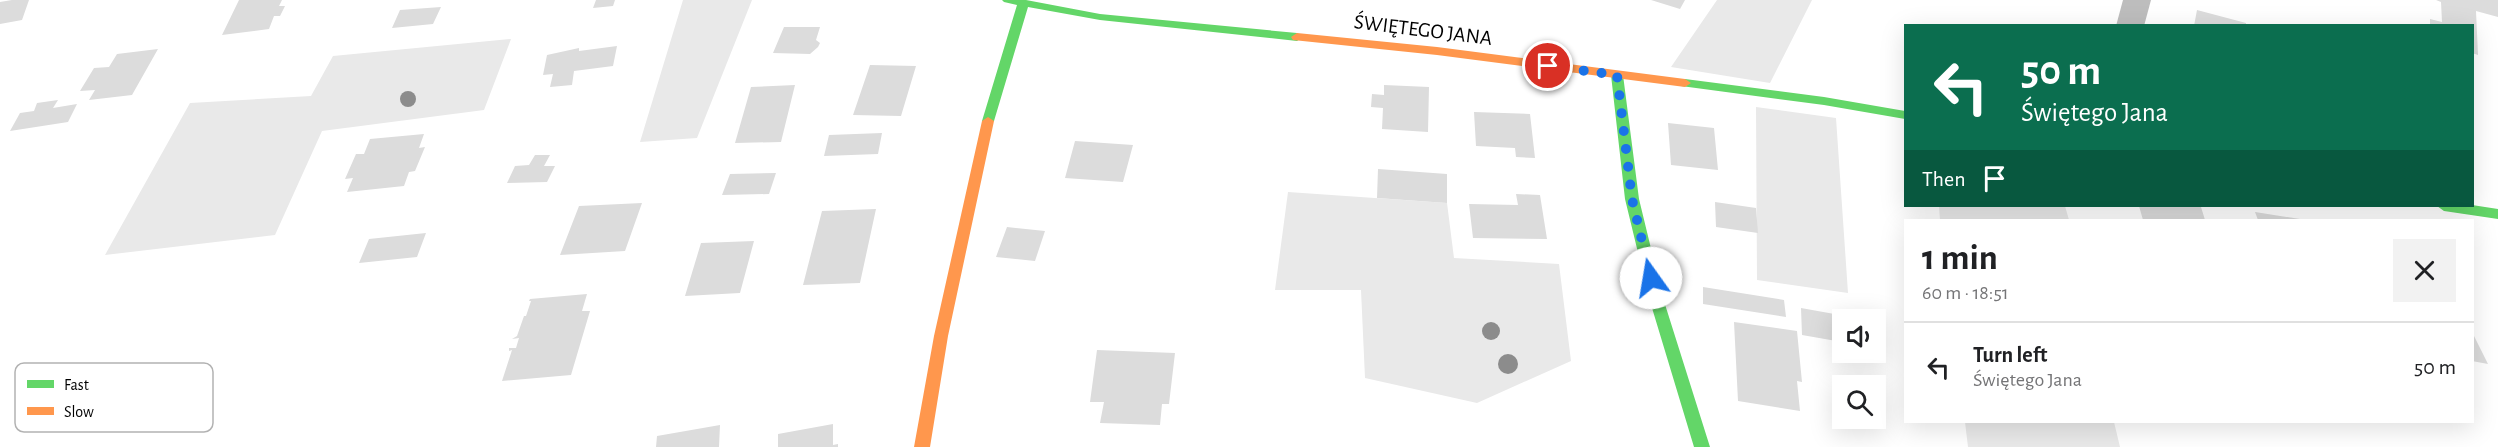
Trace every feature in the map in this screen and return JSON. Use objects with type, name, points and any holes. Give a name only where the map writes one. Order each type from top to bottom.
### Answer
[{"type":"street","name":"ŚWIĘTEGO JANA","points":[[1008,0],[1100,17],[1425,50],[1824,101],[1904,115]]},
{"type":"street","points":[[2131,24],[2137,0]]},
{"type":"street","points":[[922,447],[941,336],[990,112],[1023,3]]},
{"type":"street","points":[[1617,75],[1632,199],[1656,298],[1702,447]]},
{"type":"street","points":[[2452,207],[2498,214]]},
{"type":"shaded area","points":[[683,0],[752,0],[697,138],[640,142]]},
{"type":"shaded area","points":[[1717,0],[1812,0],[1770,83],[1671,67]]},
{"type":"shaded area","points":[[511,39],[484,110],[322,131],[275,235],[105,255],[190,103],[311,96],[333,56]]},
{"type":"shaded area","points":[[1756,107],[1836,118],[1848,293],[1757,280]]},
{"type":"shaded area","points":[[1288,192],[1447,203],[1454,258],[1559,264],[1571,361],[1477,403],[1365,378],[1361,290],[1275,290]]},
{"type":"shaded area","points":[[1939,207],[2065,207],[2069,219],[1940,219]]},
{"type":"shaded area","points":[[1965,423],[2114,423],[2120,447],[1968,447]]},
{"type":"building","points":[[29,0],[22,20],[0,24],[0,2]]},
{"type":"building","points":[[239,0],[282,0],[279,6],[285,6],[280,16],[274,16],[269,29],[222,35]]},
{"type":"building","points":[[596,0],[615,0],[613,6],[593,8]]},
{"type":"building","points":[[1651,0],[1685,0],[1680,9]]},
{"type":"building","points":[[2436,0],[2498,0],[2498,17],[2476,11],[2478,55],[2474,54],[2474,24],[2430,24],[2430,19],[2442,22],[2441,2]]},
{"type":"building","points":[[441,7],[433,24],[392,28],[400,10]]},
{"type":"building","points":[[2197,10],[2246,23],[2246,24],[2194,24]]},
{"type":"building","points":[[784,27],[820,27],[816,40],[820,43],[818,47],[810,54],[773,53]]},
{"type":"building","points":[[617,46],[613,66],[574,71],[572,85],[550,87],[553,74],[543,75],[547,55],[579,48],[579,51]]},
{"type":"building","points":[[158,49],[132,95],[89,100],[95,90],[80,91],[94,68],[109,67],[117,54]]},
{"type":"building","points":[[870,65],[916,66],[901,116],[853,115]]},
{"type":"building","points":[[795,85],[781,142],[735,143],[751,87]]},
{"type":"building","points":[[1384,85],[1429,87],[1428,132],[1382,129],[1383,108],[1371,107],[1372,94],[1384,95]]},
{"type":"building","points":[[58,100],[53,108],[77,104],[68,122],[10,131],[20,113],[34,111],[37,103]]},
{"type":"building","points":[[1474,112],[1530,114],[1535,158],[1516,157],[1515,148],[1476,146]]},
{"type":"building","points":[[1668,123],[1714,128],[1718,170],[1671,165]]},
{"type":"building","points":[[882,133],[878,154],[824,156],[829,135]]},
{"type":"building","points":[[424,134],[419,148],[425,147],[415,171],[409,172],[404,186],[347,192],[353,178],[345,179],[356,154],[364,154],[370,139]]},
{"type":"building","points":[[1075,141],[1133,145],[1123,182],[1065,178]]},
{"type":"building","points":[[535,155],[550,155],[544,166],[555,166],[547,182],[507,183],[515,166],[529,165]]},
{"type":"building","points":[[1378,169],[1447,174],[1447,203],[1377,198]]},
{"type":"building","points":[[776,173],[769,194],[722,195],[730,174]]},
{"type":"building","points":[[1516,194],[1540,195],[1547,239],[1473,238],[1469,204],[1518,205]]},
{"type":"building","points":[[1715,202],[1756,208],[1758,233],[1716,227]]},
{"type":"building","points":[[642,203],[625,251],[560,255],[579,206]]},
{"type":"building","points":[[2139,207],[2201,207],[2205,219],[2143,219]]},
{"type":"building","points":[[876,209],[860,283],[803,285],[822,211]]},
{"type":"building","points":[[2255,212],[2300,219],[2258,219]]},
{"type":"building","points":[[1007,227],[1045,231],[1035,261],[996,257]]},
{"type":"building","points":[[426,233],[417,257],[359,263],[369,239]]},
{"type":"building","points":[[754,241],[740,293],[685,296],[701,243]]},
{"type":"building","points":[[1703,287],[1784,300],[1786,317],[1703,304]]},
{"type":"building","points":[[587,294],[582,311],[590,311],[571,375],[502,381],[512,350],[509,351],[509,348],[516,348],[519,338],[512,339],[517,336],[524,316],[526,316],[530,299]]},
{"type":"building","points":[[1801,308],[1832,314],[1832,340],[1802,335]]},
{"type":"building","points":[[1734,322],[1797,331],[1802,382],[1797,381],[1800,411],[1738,401]]},
{"type":"building","points":[[2474,336],[2488,364],[2474,361]]},
{"type":"building","points":[[1097,350],[1175,353],[1169,404],[1162,404],[1160,425],[1100,423],[1104,402],[1090,402]]},
{"type":"building","points":[[833,424],[833,445],[838,444],[838,447],[778,447],[778,434]]},
{"type":"building","points":[[720,425],[719,447],[656,447],[657,436]]},
{"type":"traffic: fast","points":[[1008,0],[1100,17],[1297,37]]},
{"type":"traffic: fast","points":[[988,121],[1023,3]]},
{"type":"traffic: fast","points":[[1617,75],[1632,199],[1656,298],[1702,447]]},
{"type":"traffic: fast","points":[[1685,83],[1824,101],[1904,115]]},
{"type":"traffic: fast","points":[[2451,207],[2498,214]]},
{"type":"traffic: slow","points":[[1297,37],[1437,51],[1685,83]]},
{"type":"traffic: slow","points":[[922,447],[941,336],[988,121]]},
{"type":"route","points":[[1548,66],[1617,75],[1632,199],[1651,278]]}]
